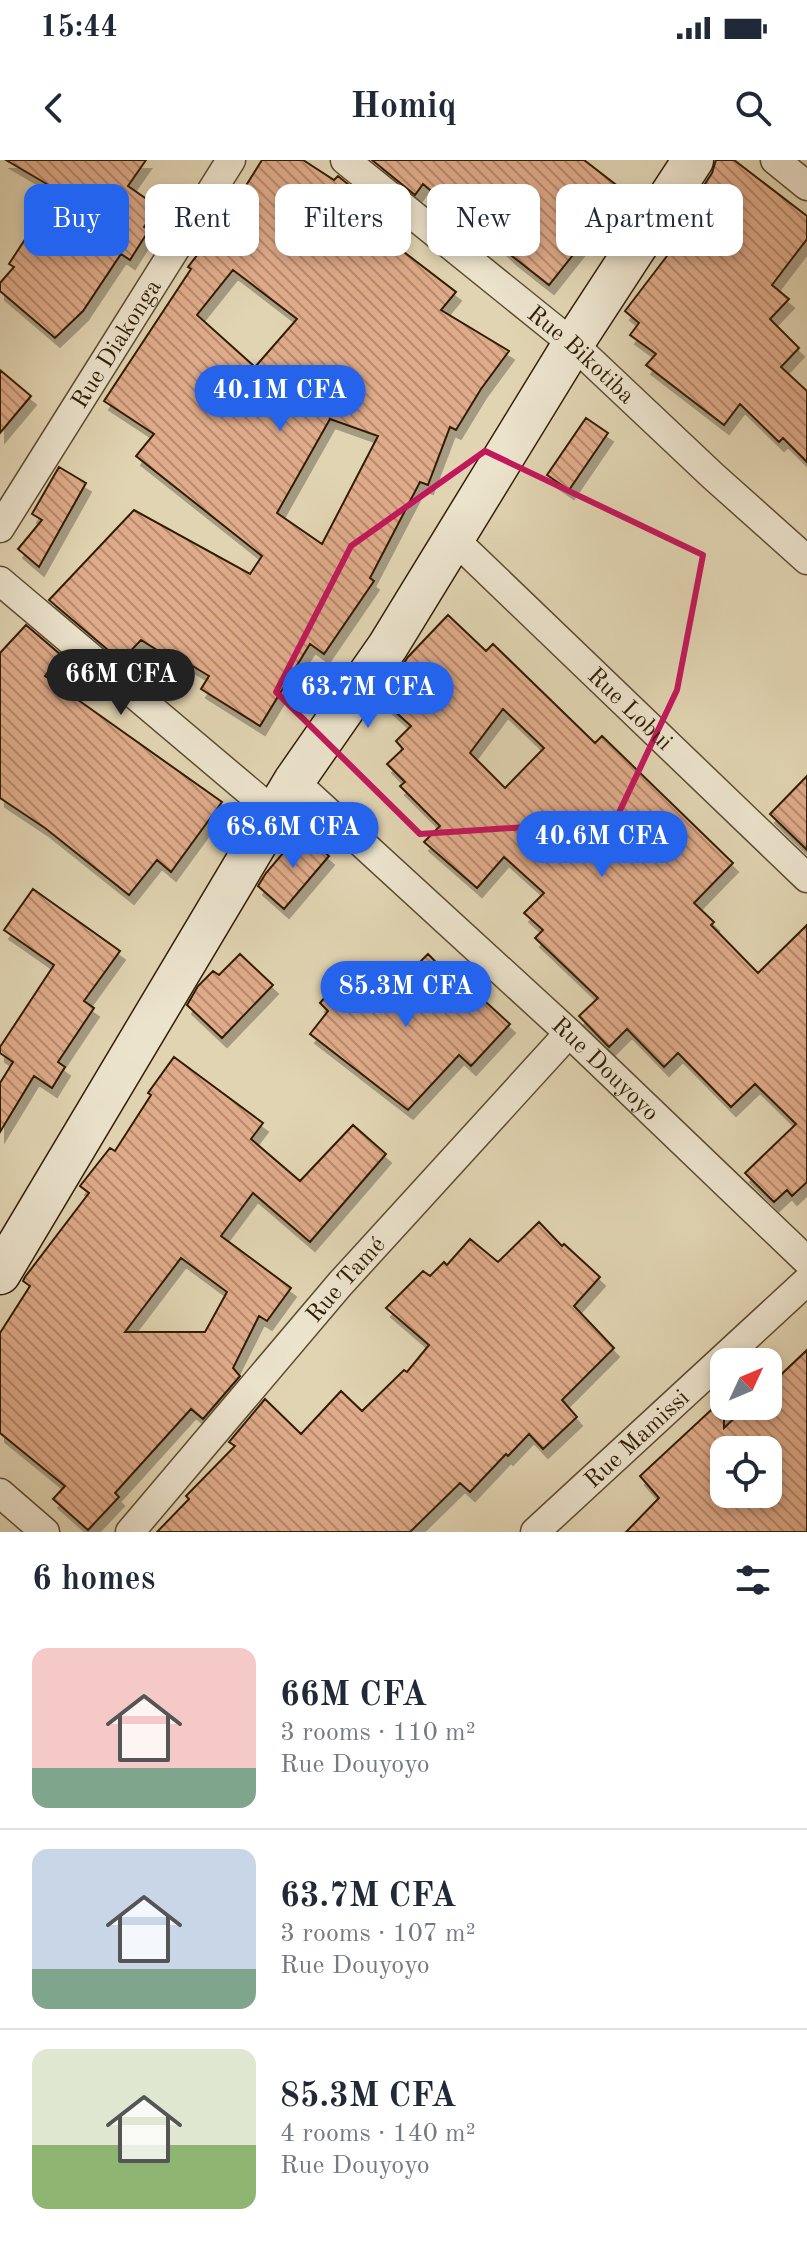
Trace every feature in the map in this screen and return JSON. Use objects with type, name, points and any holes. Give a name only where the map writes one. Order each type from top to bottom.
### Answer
[{"type":"main road","points":[[0,1274],[285,797],[388,646],[573,344],[693,160]]},
{"type":"street","name":"Rue Diakonga","points":[[0,528],[231,160]]},
{"type":"street","name":"Rue Bikotiba","points":[[345,160],[573,344],[807,560]]},
{"type":"street","points":[[775,160],[807,186]]},
{"type":"street","name":"Rue Lobui","points":[[453,538],[807,878]]},
{"type":"street","name":"Rue Douyoyo","points":[[0,581],[285,797],[569,1033],[807,1261]]},
{"type":"street","name":"Rue Tamé","points":[[130,1532],[340,1284],[569,1033]]},
{"type":"street","name":"Rue Mamissi","points":[[535,1532],[807,1281]]},
{"type":"street","points":[[0,1493],[45,1532]]},
{"type":"highlighted area","points":[[485,451],[703,555],[677,690],[615,821],[420,834],[276,692],[351,546]]},
{"type":"building","points":[[6,160],[146,160],[129,185],[47,184]]},
{"type":"building","points":[[262,160],[303,160],[334,180],[338,176],[348,184],[275,184],[275,256],[409,256],[456,292],[441,310],[509,351],[456,430],[450,427],[428,485],[420,482],[370,578],[374,581],[324,654],[310,644],[260,726],[201,689],[209,676],[168,651],[165,655],[141,640],[121,661],[49,600],[134,510],[250,574],[262,556],[136,456],[154,434],[104,401],[191,269],[188,267],[196,256],[259,256],[259,184],[247,184]],"holes":[[[233,270],[297,319],[255,367],[197,315]],[[330,419],[378,436],[322,544],[277,513]]]},
{"type":"building","points":[[372,160],[584,160],[615,184],[556,184],[556,256],[572,256],[549,285],[512,256],[540,256],[540,184],[427,184],[427,187],[423,184],[415,195],[411,192],[411,184],[401,184]]},
{"type":"building","points":[[716,160],[734,160],[807,216],[807,239],[772,285],[789,299],[770,319],[799,348],[781,367],[807,391],[807,462],[783,438],[779,442],[740,404],[724,425],[646,365],[656,354],[630,335],[639,323],[625,311],[667,256],[743,256],[743,184],[705,184]]},
{"type":"building","points":[[129,187],[145,198],[145,236],[130,260],[124,256],[129,256]]},
{"type":"building","points":[[24,241],[24,256],[120,256],[83,311],[55,338],[0,291],[0,283],[14,267],[9,264]]},
{"type":"building","points":[[0,370],[31,396],[0,433]]},
{"type":"building","points":[[586,418],[608,433],[569,490],[547,475]]},
{"type":"building","points":[[59,467],[86,483],[39,567],[18,549],[42,520],[32,514]]},
{"type":"building","points":[[448,615],[486,651],[493,644],[595,743],[602,736],[733,863],[694,903],[758,973],[807,925],[807,1182],[792,1196],[787,1190],[774,1202],[745,1173],[796,1124],[755,1084],[731,1107],[678,1053],[664,1067],[627,1029],[609,1047],[579,1016],[598,998],[535,938],[543,930],[524,913],[544,893],[504,857],[477,888],[424,842],[440,826],[400,786],[405,782],[387,764],[403,749],[396,741],[411,726],[380,698],[408,657]],"holes":[[[503,709],[544,748],[505,788],[470,753]]]},
{"type":"building","points":[[26,625],[61,655],[45,676],[52,681],[50,683],[222,802],[171,872],[157,860],[129,895],[45,828],[0,798],[0,653]]},
{"type":"building","points":[[807,776],[807,850],[770,814]]},
{"type":"building","points":[[301,832],[329,856],[284,909],[258,886]]},
{"type":"building","points":[[33,889],[120,951],[84,1001],[94,1008],[58,1062],[65,1067],[52,1088],[34,1076],[0,1132],[0,1083],[13,1062],[0,1053],[0,1047],[54,965],[4,930]]},
{"type":"building","points":[[240,954],[273,985],[222,1038],[187,1005],[198,986],[213,971],[219,975]]},
{"type":"building","points":[[428,954],[472,999],[477,994],[510,1024],[471,1066],[459,1055],[408,1110],[310,1034],[328,1011],[320,1003],[352,965],[387,995]]},
{"type":"building","points":[[174,1057],[263,1123],[251,1139],[300,1181],[353,1125],[386,1154],[310,1242],[253,1193],[221,1236],[291,1288],[267,1321],[259,1316],[233,1368],[240,1376],[203,1419],[191,1409],[115,1493],[119,1497],[88,1530],[53,1499],[65,1486],[0,1433],[0,1333],[30,1286],[23,1281],[25,1277],[89,1193],[80,1186],[110,1148],[115,1151],[151,1095],[148,1093]],"holes":[[[181,1258],[227,1292],[205,1332],[125,1332]]]},
{"type":"building","points":[[539,1222],[562,1246],[564,1244],[600,1277],[574,1306],[614,1348],[562,1400],[577,1417],[543,1449],[529,1434],[470,1492],[460,1483],[410,1532],[157,1532],[189,1499],[186,1496],[235,1446],[229,1442],[265,1399],[301,1434],[341,1391],[362,1411],[404,1370],[407,1372],[429,1345],[386,1308],[423,1271],[430,1276],[444,1262],[447,1265],[470,1239],[498,1262]]},
{"type":"building","points":[[807,1350],[807,1532],[626,1532],[659,1498],[640,1476],[710,1411],[710,1420],[724,1420],[724,1428],[732,1420],[782,1420],[782,1374]]}]
